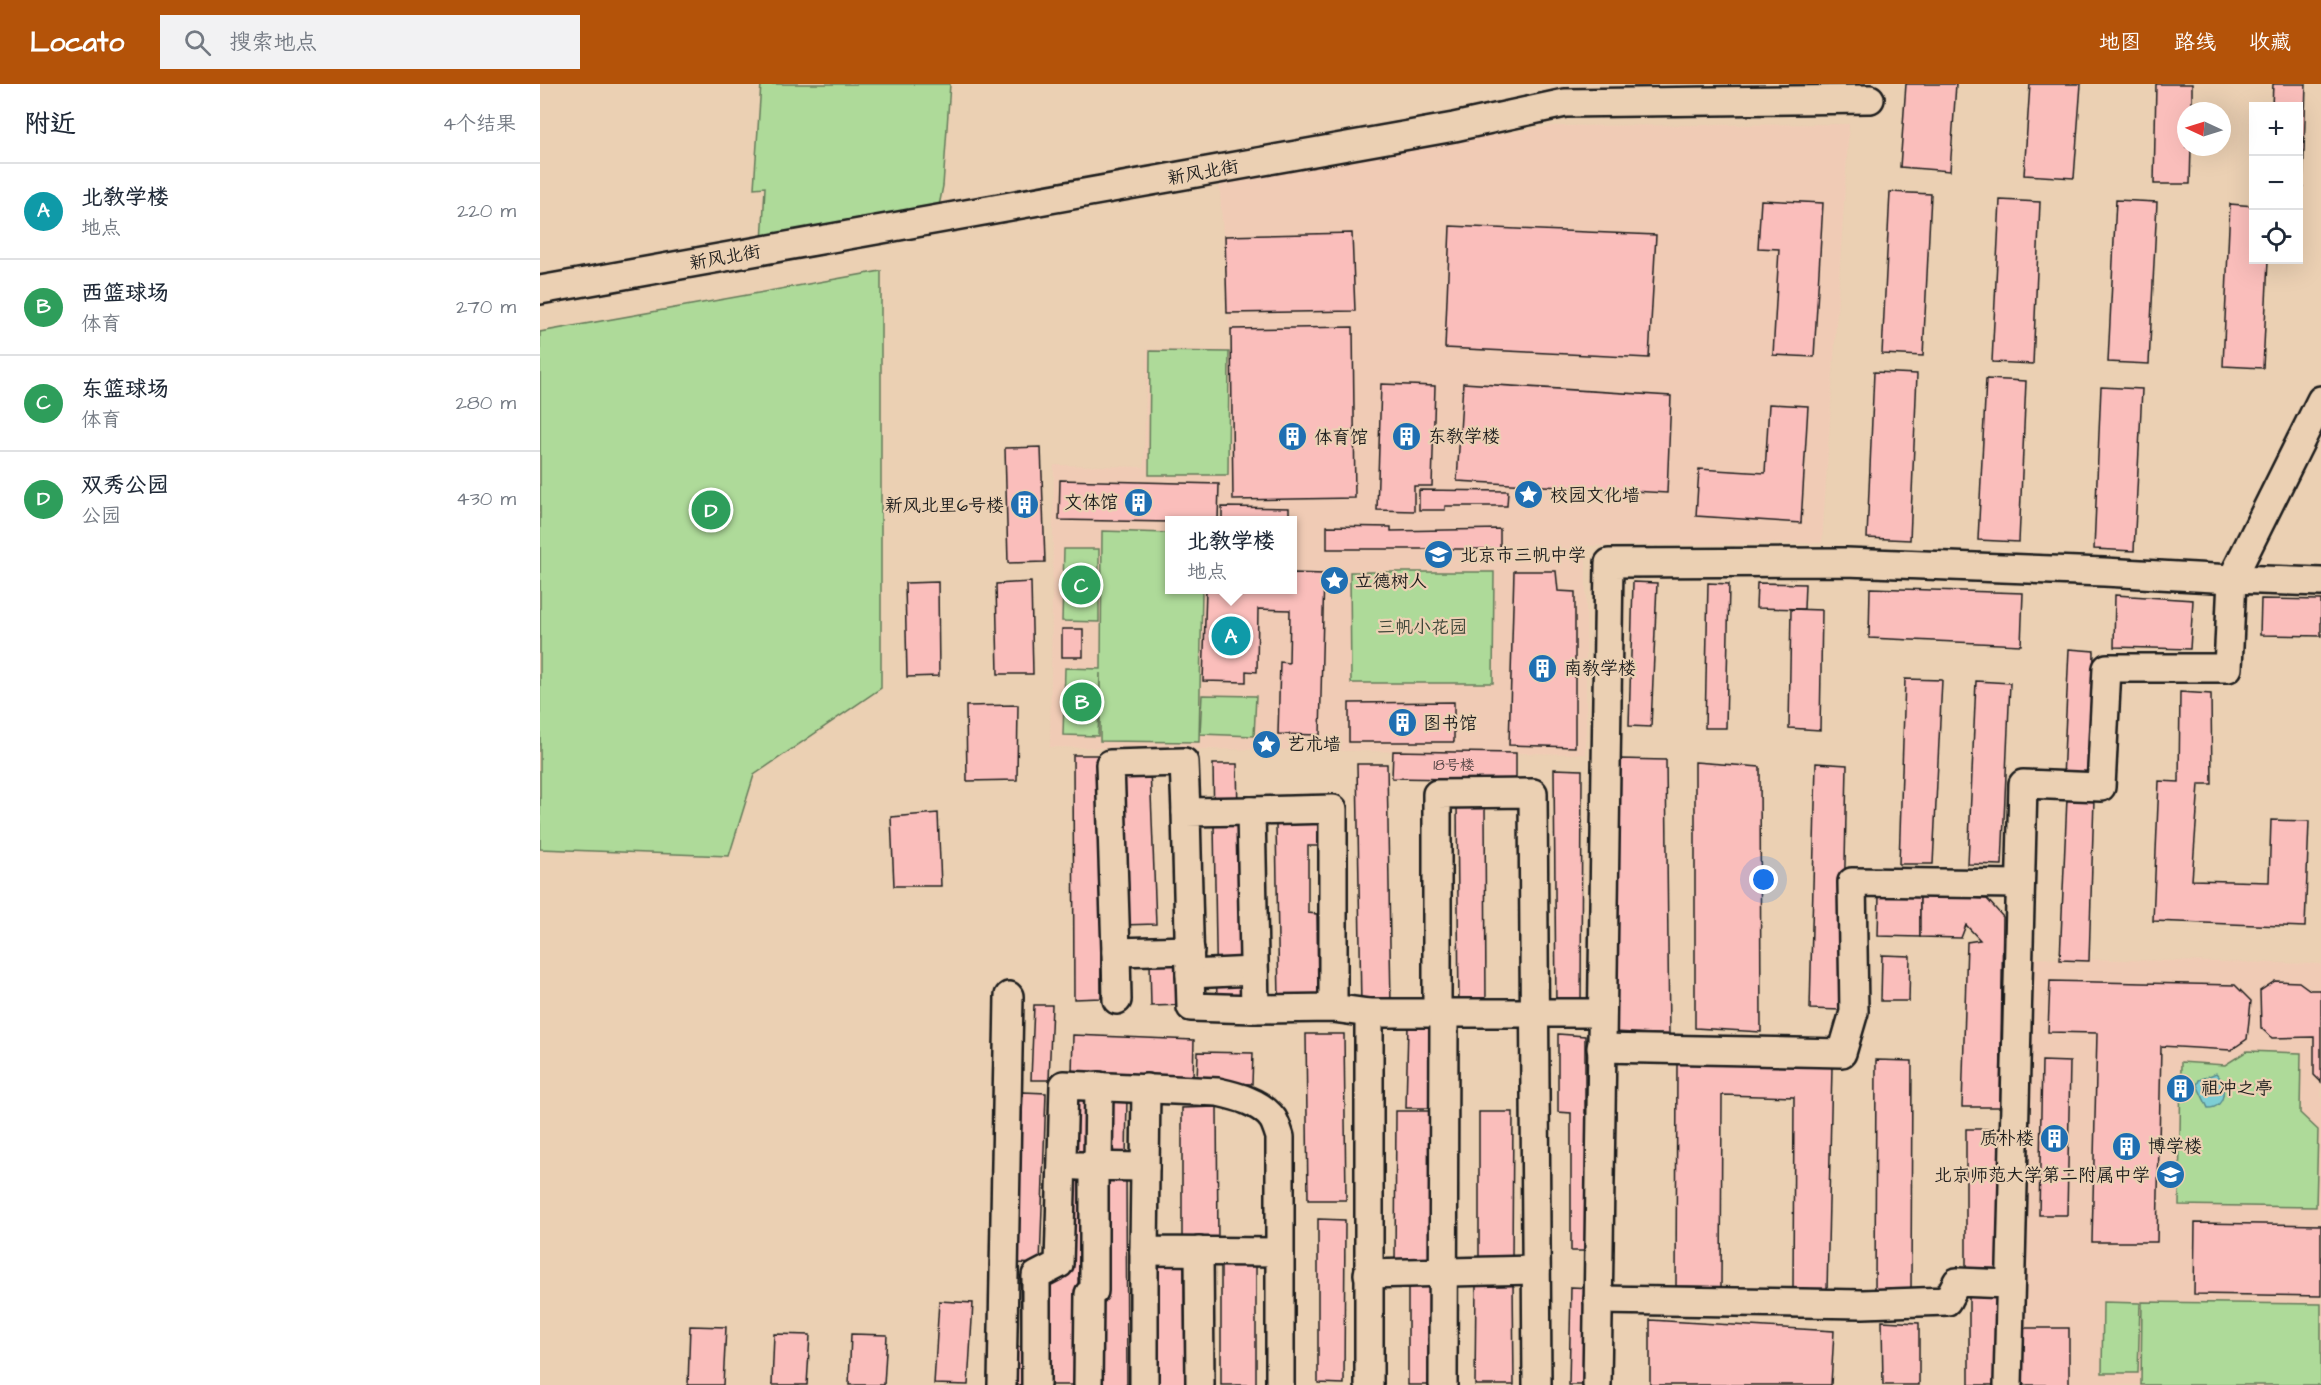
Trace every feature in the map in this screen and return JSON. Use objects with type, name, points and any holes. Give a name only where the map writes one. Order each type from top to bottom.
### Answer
[{"type":"street","name":"新风北街","points":[[540,290],[1454,127],[1565,103],[1870,99]]},
{"type":"street","points":[[2008,1385],[2023,784],[2101,788],[2107,668],[2228,668],[2232,579],[2321,400]]},
{"type":"street","points":[[1597,1385],[1609,563],[1846,562],[2321,582]]},
{"type":"street","points":[[1117,1000],[1110,764],[1184,762],[1191,1007],[1333,1008],[1369,1013],[1602,1013]]},
{"type":"street","points":[[1443,1385],[1437,794],[1533,793],[1537,1385]]},
{"type":"street","points":[[1186,812],[1333,809],[1333,1008]]},
{"type":"street","points":[[1251,811],[1255,1009]]},
{"type":"street","points":[[1601,1048],[1842,1053],[1854,1012],[1852,882],[2019,884]]},
{"type":"street","points":[[1116,952],[1254,971]]},
{"type":"street","points":[[1002,1385],[1009,996]]},
{"type":"street","points":[[1369,1013],[1369,1385]]},
{"type":"street","points":[[1036,1385],[1036,1276],[1059,1264],[1064,1085],[1218,1092],[1238,1097],[1257,1106],[1272,1118],[1280,1137],[1280,1385]]},
{"type":"street","points":[[1088,1385],[1089,1294],[1094,1291],[1100,1086]]},
{"type":"street","points":[[1144,1385],[1146,1088]]},
{"type":"street","points":[[1062,1165],[1145,1167]]},
{"type":"street","points":[[1144,1251],[1279,1252]]},
{"type":"street","points":[[1199,1251],[1200,1385]]},
{"type":"street","points":[[1368,1274],[1536,1270]]},
{"type":"street","points":[[1598,1300],[1863,1304],[1947,1302],[1957,1282],[2009,1284]]},
{"type":"shaded area","points":[[1849,124],[1822,543],[1573,546],[1586,548],[1586,754],[1050,747],[1054,465],[1144,467],[1147,349],[1231,350],[1219,178],[1552,126]]},
{"type":"shaded area","name":"北京师范大学第二附属中学","points":[[2025,958],[2321,964],[2321,1385],[2017,1385]]},
{"type":"green space","points":[[761,84],[950,84],[943,186],[939,206],[762,243],[765,187],[754,188]]},
{"type":"green space","points":[[881,271],[881,688],[754,775],[729,856],[540,849],[540,332]]},
{"type":"green space","points":[[1150,351],[1229,352],[1228,475],[1149,475]]},
{"type":"green space","points":[[1102,531],[1165,533],[1165,594],[1202,594],[1199,742],[1100,741],[1100,673],[1098,736],[1063,735],[1065,668],[1101,669]]},
{"type":"green space","points":[[1064,549],[1099,549],[1099,622],[1062,621]]},
{"type":"green space","name":"三帆小花园","points":[[1350,572],[1494,572],[1493,683],[1351,683]]},
{"type":"green space","points":[[1202,695],[1256,696],[1254,736],[1200,734]]},
{"type":"green space","points":[[2247,1051],[2301,1053],[2300,1113],[2318,1130],[2316,1207],[2179,1205],[2181,1062],[2225,1065]]},
{"type":"green space","points":[[2103,1302],[2140,1303],[2138,1373],[2102,1373]]},
{"type":"green space","points":[[2142,1302],[2321,1304],[2321,1385],[2141,1385]]},
{"type":"water","points":[[2216,1073],[2222,1083],[2222,1100],[2214,1107],[2208,1108],[2197,1085],[2199,1080]]},
{"type":"building","points":[[1906,84],[1956,84],[1950,171],[1900,167]]},
{"type":"building","points":[[2030,84],[2081,84],[2074,178],[2024,175]]},
{"type":"building","points":[[2156,84],[2192,84],[2192,102],[2177,102],[2177,156],[2191,156],[2190,184],[2154,184]]},
{"type":"building","points":[[2273,84],[2306,84],[2303,186],[2303,102],[2272,102]]},
{"type":"building","points":[[1890,192],[1931,194],[1923,356],[1882,354]]},
{"type":"building","points":[[1761,200],[1823,203],[1814,357],[1773,355],[1779,249],[1758,248]]},
{"type":"building","points":[[2000,200],[2040,202],[2033,364],[1992,362]]},
{"type":"building","points":[[2116,200],[2157,202],[2149,364],[2108,362]]},
{"type":"building","points":[[2230,204],[2249,206],[2249,264],[2268,264],[2263,368],[2223,366]]},
{"type":"building","points":[[1450,226],[1656,235],[1649,358],[1445,348]]},
{"type":"building","points":[[1352,233],[1355,311],[1227,313],[1225,236]]},
{"type":"building","name":"体育馆","points":[[1353,327],[1355,498],[1233,500],[1231,329]]},
{"type":"building","points":[[1874,372],[1917,374],[1910,540],[1867,538]]},
{"type":"building","points":[[1986,379],[2026,381],[2019,542],[1978,540]]},
{"type":"building","points":[[1463,383],[1671,396],[1667,493],[1457,481]]},
{"type":"building","name":"东教学楼","points":[[1381,384],[1435,386],[1432,486],[1414,486],[1414,511],[1377,510]]},
{"type":"building","points":[[2101,387],[2142,389],[2134,551],[2094,549]]},
{"type":"building","points":[[1769,404],[1808,406],[1801,523],[1696,516],[1699,469],[1765,473]]},
{"type":"building","name":"新风北里6号楼","points":[[1041,447],[1045,562],[1008,563],[1005,448]]},
{"type":"building","name":"文体馆","points":[[1060,480],[1219,484],[1218,516],[1165,516],[1165,522],[1059,520]]},
{"type":"building","points":[[1419,490],[1508,491],[1507,506],[1445,506],[1445,510],[1419,510]]},
{"type":"building","points":[[1222,507],[1289,508],[1289,516],[1222,516]]},
{"type":"building","points":[[1327,526],[1391,527],[1391,531],[1500,529],[1500,549],[1327,549]]},
{"type":"building","name":"南教学楼","points":[[1514,571],[1556,571],[1558,591],[1575,592],[1575,747],[1509,745]]},
{"type":"building","points":[[1297,573],[1324,574],[1320,735],[1278,734],[1280,662],[1289,663],[1290,610],[1258,609],[1257,672],[1246,671],[1246,682],[1203,681],[1206,594],[1297,594]]},
{"type":"building","points":[[938,582],[939,676],[907,677],[905,583]]},
{"type":"building","points":[[1031,582],[1033,674],[998,674],[996,584]]},
{"type":"building","points":[[1633,582],[1657,583],[1651,727],[1629,726]]},
{"type":"building","points":[[1708,583],[1729,584],[1726,728],[1705,728]]},
{"type":"building","points":[[1757,583],[1805,584],[1804,609],[1756,608]]},
{"type":"building","points":[[1870,588],[2023,593],[2021,645],[1869,638]]},
{"type":"building","points":[[2115,595],[2193,600],[2190,649],[2114,647]]},
{"type":"building","points":[[2261,599],[2321,600],[2321,636],[2260,635]]},
{"type":"building","points":[[1791,609],[1822,610],[1820,730],[1789,728]]},
{"type":"building","points":[[1062,629],[1083,629],[1083,657],[1062,657]]},
{"type":"building","points":[[2069,649],[2094,651],[2091,778],[2063,778]]},
{"type":"building","points":[[1905,679],[1942,680],[1933,864],[1899,864]]},
{"type":"building","points":[[1976,681],[2010,683],[2002,865],[1968,864]]},
{"type":"building","points":[[2180,692],[2211,694],[2212,784],[2199,784],[2192,880],[2269,882],[2271,820],[2309,821],[2305,927],[2153,921],[2159,781],[2179,782]]},
{"type":"building","name":"图书馆","points":[[1454,702],[1454,742],[1349,742],[1349,703]]},
{"type":"building","points":[[1018,705],[1017,780],[967,781],[966,706]]},
{"type":"building","points":[[1393,751],[1516,753],[1516,780],[1392,778]]},
{"type":"building","points":[[1073,755],[1100,755],[1101,998],[1074,999]]},
{"type":"building","points":[[1618,759],[1666,760],[1669,1035],[1615,1032]]},
{"type":"building","points":[[1695,762],[1760,767],[1761,1032],[1695,1028]]},
{"type":"building","points":[[1816,763],[1847,765],[1842,1010],[1810,1009]]},
{"type":"building","points":[[1213,764],[1237,764],[1242,1004],[1217,1005]]},
{"type":"building","points":[[1357,764],[1387,764],[1391,1005],[1361,1006]]},
{"type":"building","points":[[1150,768],[1156,924],[1121,925],[1117,769]]},
{"type":"building","points":[[1554,769],[1582,770],[1581,1008],[1556,1009]]},
{"type":"building","points":[[2067,798],[2094,799],[2089,961],[2060,960]]},
{"type":"building","points":[[1457,802],[1485,803],[1486,1007],[1459,1008]]},
{"type":"building","points":[[938,813],[941,886],[894,886],[891,817]]},
{"type":"building","points":[[1321,823],[1321,846],[1308,846],[1308,913],[1317,914],[1318,1001],[1279,1001],[1276,824]]},
{"type":"building","points":[[1879,895],[1920,895],[1920,937],[1878,936]]},
{"type":"building","points":[[1920,895],[1987,899],[2003,917],[2000,1107],[1962,1107],[1967,942],[1980,940],[1966,925],[1961,938],[1920,937]]},
{"type":"building","points":[[1882,955],[1910,956],[1909,1001],[1881,1001]]},
{"type":"building","points":[[1184,961],[1185,1005],[1151,1006],[1150,962]]},
{"type":"building","name":"博学楼","points":[[2050,981],[2235,985],[2251,1001],[2247,1039],[2231,1050],[2161,1046],[2157,1242],[2092,1242],[2097,1033],[2048,1032]]},
{"type":"building","points":[[2275,981],[2299,982],[2310,990],[2321,990],[2321,1082],[2314,1075],[2314,1037],[2272,1038],[2261,1028],[2260,991]]},
{"type":"building","points":[[1034,1005],[1052,1005],[1049,1080],[1031,1080]]},
{"type":"building","points":[[1408,1025],[1440,1026],[1438,1108],[1406,1108]]},
{"type":"building","points":[[1306,1034],[1344,1034],[1346,1200],[1308,1200]]},
{"type":"building","points":[[1558,1034],[1585,1036],[1585,1113],[1594,1114],[1593,1251],[1571,1251],[1571,1113],[1558,1112]]},
{"type":"building","points":[[1073,1035],[1194,1040],[1193,1078],[1072,1074]]},
{"type":"building","points":[[1198,1052],[1253,1053],[1252,1084],[1197,1082]]},
{"type":"building","points":[[1876,1060],[1912,1061],[1911,1293],[1875,1293]]},
{"type":"building","name":"质朴楼","points":[[2042,1061],[2070,1062],[2067,1215],[2039,1215]]},
{"type":"building","points":[[1677,1063],[1832,1067],[1827,1291],[1793,1290],[1794,1097],[1722,1095],[1721,1287],[1676,1286]]},
{"type":"building","name":"祖冲之亭","points":[[2182,1081],[2186,1087],[2182,1093],[2178,1093],[2174,1085]]},
{"type":"building","points":[[1023,1092],[1046,1093],[1040,1264],[1016,1263]]},
{"type":"building","points":[[1070,1096],[1088,1096],[1088,1159],[1069,1159]]},
{"type":"building","points":[[1103,1096],[1127,1096],[1126,1160],[1102,1159]]},
{"type":"building","points":[[1217,1107],[1218,1243],[1182,1243],[1182,1108]]},
{"type":"building","points":[[1396,1111],[1430,1111],[1429,1264],[1395,1264]]},
{"type":"building","points":[[1479,1112],[1513,1112],[1512,1261],[1479,1261]]},
{"type":"building","points":[[1966,1129],[2002,1129],[2000,1274],[1966,1274]]},
{"type":"building","points":[[1067,1169],[1088,1170],[1088,1278],[1078,1278],[1079,1385],[1044,1385],[1046,1277],[1065,1277]]},
{"type":"building","points":[[1099,1170],[1126,1170],[1127,1385],[1099,1385]]},
{"type":"building","points":[[1318,1219],[1345,1220],[1344,1384],[1318,1383]]},
{"type":"building","points":[[2195,1223],[2321,1225],[2321,1296],[2194,1294]]},
{"type":"building","points":[[1155,1261],[1184,1261],[1185,1385],[1155,1385]]},
{"type":"building","points":[[1221,1262],[1256,1262],[1256,1385],[1221,1385]]},
{"type":"building","points":[[1513,1281],[1514,1385],[1475,1385],[1476,1282]]},
{"type":"building","points":[[1408,1282],[1435,1282],[1434,1385],[1408,1385]]},
{"type":"building","points":[[1571,1287],[1592,1288],[1590,1385],[1569,1385]]},
{"type":"building","points":[[1969,1293],[1999,1293],[1998,1385],[1969,1385]]},
{"type":"building","points":[[939,1301],[973,1303],[968,1385],[934,1384]]},
{"type":"building","points":[[1650,1320],[1834,1331],[1831,1385],[1650,1385]]},
{"type":"building","points":[[1882,1321],[1919,1323],[1919,1385],[1883,1385]]},
{"type":"building","points":[[690,1326],[726,1327],[723,1385],[688,1385]]},
{"type":"building","points":[[2023,1328],[2069,1328],[2069,1385],[2022,1385]]},
{"type":"building","points":[[774,1334],[810,1335],[807,1385],[772,1385]]},
{"type":"building","points":[[851,1334],[887,1335],[884,1385],[849,1385]]},
{"type":"building","points":[[1010,1347],[1022,1347],[1022,1365],[1027,1365],[1028,1385],[1008,1385]]},
{"type":"place","name":"东教学楼","points":[[1407,436]]},
{"type":"place","name":"体育馆","points":[[1293,437]]},
{"type":"place","name":"校园文化墙","points":[[1529,495]]},
{"type":"place","name":"文体馆","points":[[1139,502]]},
{"type":"place","name":"新风北里6号楼","points":[[1025,505]]},
{"type":"place","name":"双秀公园","points":[[711,510]]},
{"type":"place","name":"北京市三帆中学","points":[[1439,555]]},
{"type":"place","name":"立德树人","points":[[1334,581]]},
{"type":"place","name":"东篮球场","points":[[1081,585]]},
{"type":"place","name":"北教学楼","points":[[1231,636]]},
{"type":"place","name":"南教学楼","points":[[1543,668]]},
{"type":"place","name":"西篮球场","points":[[1082,702]]},
{"type":"place","name":"图书馆","points":[[1402,723]]},
{"type":"place","name":"艺术墙","points":[[1266,744]]},
{"type":"place","name":"祖冲之亭","points":[[2180,1088]]},
{"type":"place","name":"质朴楼","points":[[2055,1138]]},
{"type":"place","name":"博学楼","points":[[2127,1146]]},
{"type":"place","name":"北京师范大学第二附属中学","points":[[2171,1175]]}]
